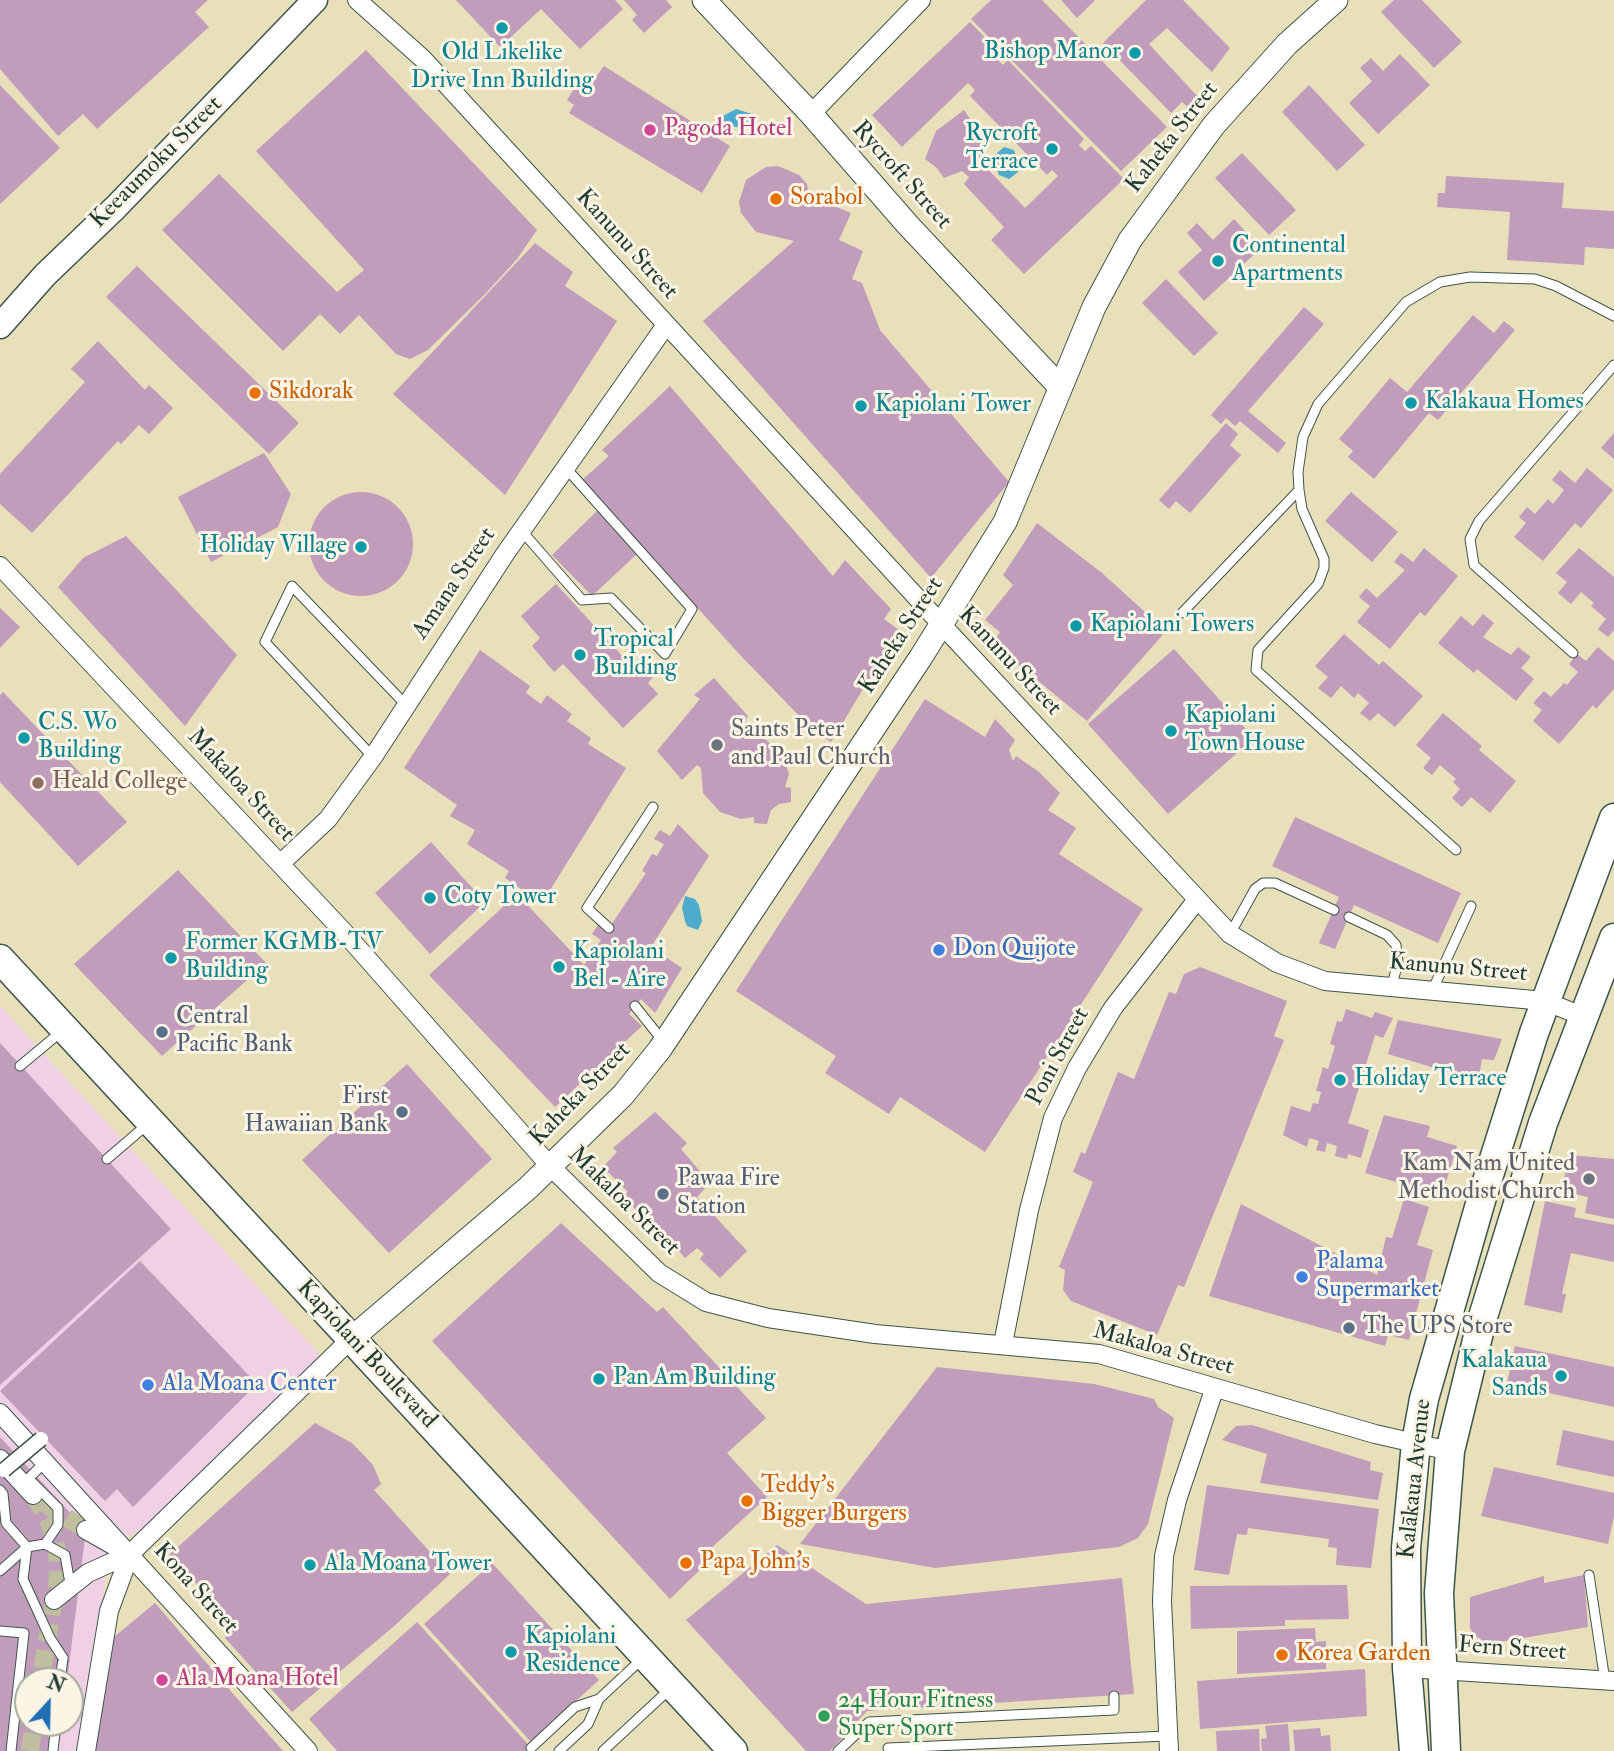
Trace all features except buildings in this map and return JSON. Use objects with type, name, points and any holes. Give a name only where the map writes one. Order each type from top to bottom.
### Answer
[{"type":"main road","name":"Keeaumoku Street","points":[[0,326],[45,275],[125,197],[315,0]]},
{"type":"main road","name":"Kalākaua Avenue","points":[[1414,1751],[1407,1668],[1406,1548],[1416,1443],[1424,1399],[1482,1197],[1545,1001],[1614,818]]},
{"type":"main road","name":"Kalākaua Avenue","points":[[1446,1751],[1438,1593],[1450,1451],[1470,1366],[1543,1123],[1614,938]]},
{"type":"main road","name":"Kapiolani Boulevard","points":[[0,959],[733,1751]]},
{"type":"street","name":"Kanunu Street","points":[[357,0],[423,59],[1196,901],[1230,934],[1277,963],[1325,981],[1545,1001],[1584,1017]]},
{"type":"street","name":"Rycroft Street","points":[[704,0],[811,114],[907,224],[1059,386]]},
{"type":"street","points":[[811,114],[920,0]]},
{"type":"street","name":"Kaheka Street","points":[[351,1339],[550,1166],[622,1095],[664,1042],[942,625],[1005,522],[1059,386],[1112,269],[1163,192],[1244,90],[1287,44],[1336,0]]},
{"type":"street","name":"Amana Street","points":[[280,864],[328,819],[373,757],[405,704],[521,530],[666,325]]},
{"type":"street","name":"Makaloa Street","points":[[0,566],[403,998],[550,1166],[659,1273],[706,1303],[768,1318],[875,1334],[1099,1354],[1214,1390],[1450,1451]]},
{"type":"street","name":"Poni Street","points":[[1003,1344],[1029,1210],[1053,1118],[1077,1068],[1113,1008],[1196,901]]},
{"type":"street","points":[[54,1600],[88,1573],[130,1554],[351,1339]]},
{"type":"street","points":[[1168,1743],[1162,1601],[1164,1556],[1177,1500],[1214,1390]]},
{"type":"street","name":"Kona Street","points":[[0,1413],[308,1751]]},
{"type":"street","points":[[28,1489],[2,1465],[41,1439]]},
{"type":"street","name":"Kona Street","points":[[86,1530],[130,1554]]},
{"type":"street","points":[[86,1751],[109,1611],[130,1554]]},
{"type":"street","name":"Fern Street","points":[[1407,1668],[1609,1681]]},
{"type":"lane","points":[[1456,850],[1256,670],[1258,650],[1322,577],[1324,559],[1308,527],[1298,490],[1303,437],[1318,404],[1406,302],[1428,287],[1470,277],[1535,279],[1556,286],[1614,316]]},
{"type":"lane","points":[[1573,653],[1474,565],[1470,539],[1479,521],[1614,365]]},
{"type":"lane","points":[[521,530],[582,600],[611,598],[665,653],[692,609],[565,466]]},
{"type":"lane","points":[[1182,613],[1298,490]]},
{"type":"lane","points":[[373,757],[265,642],[292,586],[405,704]]},
{"type":"lane","points":[[609,928],[587,908],[653,807]]},
{"type":"lane","points":[[1230,934],[1255,889],[1263,883],[1275,883],[1334,910]]},
{"type":"lane","points":[[1432,991],[1471,906]]},
{"type":"lane","points":[[1349,916],[1387,935],[1396,945],[1398,962],[1391,989]]},
{"type":"lane","points":[[635,1006],[664,1042]]},
{"type":"lane","points":[[20,1066],[64,1029]]},
{"type":"lane","points":[[107,1159],[151,1122]]},
{"type":"lane","points":[[0,1449],[58,1508],[58,1525],[45,1544]]},
{"type":"lane","points":[[28,1489],[46,1462]]},
{"type":"lane","points":[[0,1490],[3,1494],[6,1523],[27,1547],[23,1579],[42,1625],[63,1658],[62,1667]]},
{"type":"lane","points":[[0,1571],[27,1547],[45,1544],[65,1555],[69,1578]]},
{"type":"lane","points":[[1589,1575],[1609,1681]]},
{"type":"lane","points":[[0,1631],[24,1633],[42,1625]]},
{"type":"lane","points":[[0,1748],[11,1750],[24,1633]]},
{"type":"lane","points":[[559,1751],[588,1724],[599,1699],[644,1656]]},
{"type":"lane","points":[[603,1751],[672,1687]]},
{"type":"lane","points":[[838,1751],[869,1722],[1114,1710],[1114,1696]]},
{"type":"lane","points":[[531,1748],[575,1707],[599,1699]]},
{"type":"lane","points":[[888,1748],[1168,1743]]},
{"type":"shaded area","name":"Ala Moana Center","points":[[0,1006],[320,1355],[271,1415],[156,1520],[110,1548],[84,1724],[84,1667],[14,1667],[14,1737],[82,1737],[80,1751],[0,1751]]},
{"type":"water","points":[[736,109],[752,114],[756,120],[754,124],[741,128],[722,121],[723,116]]},
{"type":"water","points":[[1004,147],[1014,150],[1019,165],[1018,172],[1009,179],[999,175],[995,165],[997,153]]},
{"type":"water","points":[[685,896],[695,899],[699,905],[702,921],[698,930],[687,926],[685,921],[682,908]]},
{"type":"tunnel","points":[[33,1495],[49,1522],[57,1550],[58,1577],[42,1667]]},
{"type":"tunnel","points":[[44,1503],[86,1530]]},
{"type":"tunnel","points":[[30,1751],[32,1737]]},
{"type":"place","name":"Old Likelike Drive Inn Building","points":[[502,28]]},
{"type":"place","name":"Bishop Manor","points":[[1135,53]]},
{"type":"place","name":"Pagoda Hotel","points":[[650,130]]},
{"type":"place","name":"Rycroft Terrace","points":[[1052,149]]},
{"type":"place","name":"Sorabol","points":[[776,199]]},
{"type":"place","name":"Continental Apartments","points":[[1218,261]]},
{"type":"place","name":"Sikdorak","points":[[255,393]]},
{"type":"place","name":"Kalakaua Homes","points":[[1411,403]]},
{"type":"place","name":"Kapiolani Tower","points":[[861,406]]},
{"type":"place","name":"Holiday Village","points":[[361,547]]},
{"type":"place","name":"Kapiolani Towers","points":[[1076,626]]},
{"type":"place","name":"Tropical Building","points":[[580,655]]},
{"type":"place","name":"Kapiolani Town House","points":[[1171,731]]},
{"type":"place","name":"C.S. Wo Building","points":[[24,738]]},
{"type":"place","name":"Saints Peter and Paul Church","points":[[717,745]]},
{"type":"place","name":"Heald College","points":[[38,783]]},
{"type":"place","name":"Coty Tower","points":[[430,898]]},
{"type":"place","name":"Don Quijote","points":[[939,950]]},
{"type":"place","name":"Former KGMB-TV Building","points":[[171,958]]},
{"type":"place","name":"Kapiolani Bel - Aire","points":[[559,967]]},
{"type":"place","name":"Central Pacific Bank","points":[[162,1032]]},
{"type":"place","name":"Holiday Terrace","points":[[1340,1080]]},
{"type":"place","name":"First Hawaiian Bank","points":[[402,1112]]},
{"type":"place","name":"Kam Nam United Methodist Church","points":[[1589,1179]]},
{"type":"place","name":"Pawaa Fire Station","points":[[663,1194]]},
{"type":"place","name":"Palama Supermarket","points":[[1302,1277]]},
{"type":"place","name":"The UPS Store","points":[[1349,1328]]},
{"type":"place","name":"Kalakaua Sands","points":[[1561,1376]]},
{"type":"place","name":"Pan Am Building","points":[[599,1379]]},
{"type":"place","name":"Ala Moana Center","points":[[148,1385]]},
{"type":"place","name":"Teddy's Bigger Burgers","points":[[747,1501]]},
{"type":"place","name":"Papa John's","points":[[686,1563]]},
{"type":"place","name":"Ala Moana Tower","points":[[310,1565]]},
{"type":"place","name":"Kapiolani Residence","points":[[511,1652]]},
{"type":"place","name":"Korea Garden","points":[[1282,1655]]},
{"type":"place","name":"Ala Moana Hotel","points":[[162,1680]]},
{"type":"place","name":"24 Hour Fitness Super Sport","points":[[824,1716]]}]
